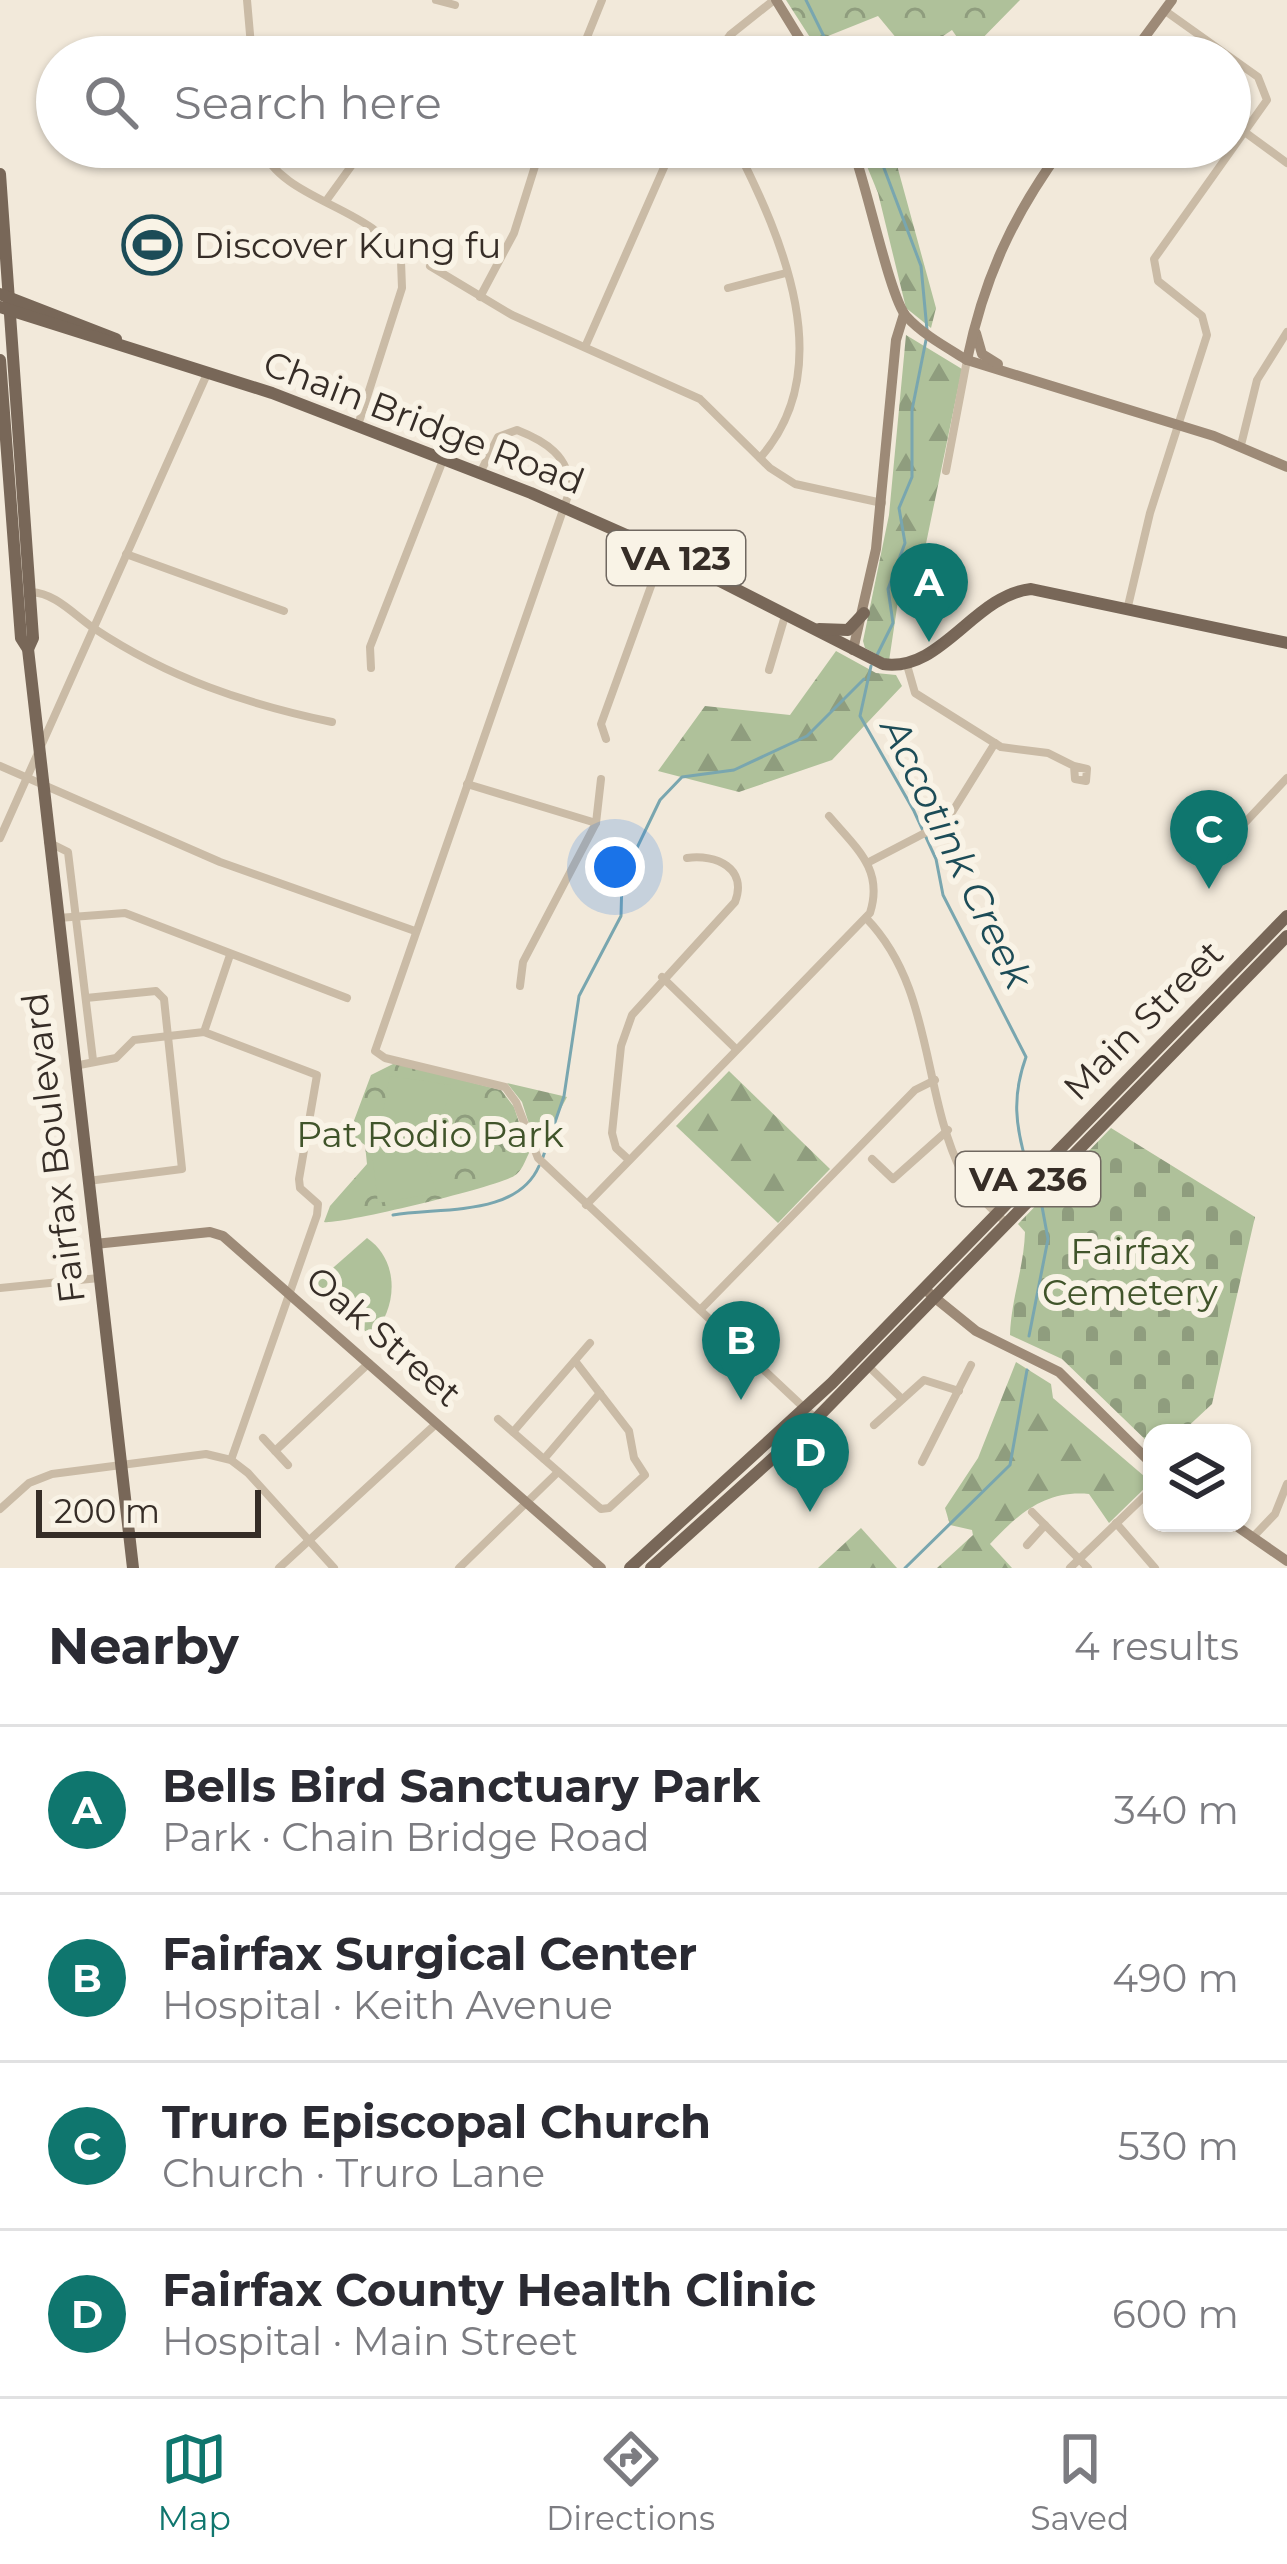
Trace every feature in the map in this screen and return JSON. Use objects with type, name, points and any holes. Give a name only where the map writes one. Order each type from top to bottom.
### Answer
[{"type":"main road","name":"Fairfax Boulevard","points":[[0,174],[17,593]]},
{"type":"main road","name":"Chain Bridge Road","points":[[7,303],[358,424],[663,552],[883,664],[907,664]]},
{"type":"main road","name":"Fairfax Boulevard","points":[[0,360],[21,638],[28,649],[133,1568]]},
{"type":"main road","points":[[907,664],[1014,591],[1042,589],[1287,643]]},
{"type":"main road","points":[[802,625],[842,631],[856,626],[864,613]]},
{"type":"main road","name":"Main Street","points":[[1161,1055],[1287,916]]},
{"type":"main road","name":"Main Street","points":[[651,1568],[811,1414],[1161,1055],[1287,936]]},
{"type":"main road","name":"Main Street","points":[[630,1568],[811,1414]]},
{"type":"street","points":[[248,0],[251,36]]},
{"type":"street","points":[[436,0],[455,5]]},
{"type":"street","points":[[587,36],[602,0]]},
{"type":"street","points":[[729,36],[775,0],[798,36]]},
{"type":"street","points":[[1145,36],[1168,5],[1206,36]]},
{"type":"street","points":[[1251,72],[1263,82],[1266,104],[1251,126]]},
{"type":"street","points":[[1251,137],[1287,163]]},
{"type":"street","points":[[274,168],[389,243],[403,267],[400,293],[358,424]]},
{"type":"street","points":[[326,201],[350,168]]},
{"type":"street","points":[[480,297],[514,233],[534,168]]},
{"type":"street","points":[[585,347],[664,168]]},
{"type":"street","points":[[746,168],[767,212],[799,334],[798,385],[787,424],[760,458]]},
{"type":"street","points":[[859,168],[904,314],[942,345],[967,360],[1241,445],[1287,467]]},
{"type":"street","points":[[946,471],[975,324],[1010,224],[1049,168]]},
{"type":"street","points":[[1128,606],[1150,513],[1207,328],[1202,316],[1158,281],[1154,259],[1220,168]]},
{"type":"street","points":[[430,266],[480,297],[700,399],[760,458],[808,489],[882,503]]},
{"type":"street","points":[[728,288],[786,272]]},
{"type":"street","points":[[858,653],[882,503],[896,340],[904,314]]},
{"type":"street","points":[[975,324],[982,354],[1016,374]]},
{"type":"street","points":[[942,345],[975,324]]},
{"type":"street","points":[[1241,445],[1257,380],[1287,332]]},
{"type":"street","points":[[0,838],[207,373]]},
{"type":"street","points":[[480,473],[502,433],[520,431],[549,445],[569,473],[563,507],[377,1053],[505,1087],[517,1102],[534,1154],[811,1414]]},
{"type":"street","points":[[371,668],[370,647],[443,459]]},
{"type":"street","points":[[606,739],[601,724],[663,552]]},
{"type":"street","points":[[126,554],[284,610]]},
{"type":"street","points":[[17,593],[47,594],[93,628],[205,688],[332,722]]},
{"type":"street","points":[[770,670],[785,616]]},
{"type":"street","points":[[907,664],[915,693],[994,743],[1054,754],[1074,766]]},
{"type":"street","points":[[869,862],[935,830],[956,811],[994,743]]},
{"type":"street","points":[[0,766],[220,862],[415,931]]},
{"type":"street","points":[[1222,858],[1272,789],[1287,778]]},
{"type":"street","points":[[520,986],[523,962],[596,823],[601,779]]},
{"type":"street","points":[[466,784],[596,823]]},
{"type":"street","points":[[586,1204],[866,918],[875,891],[869,862],[829,816]]},
{"type":"street","points":[[48,842],[68,852],[93,1060]]},
{"type":"street","points":[[629,1160],[612,1138],[621,1046],[637,1006],[735,902],[740,888],[736,873],[722,862],[687,858]]},
{"type":"street","points":[[57,918],[125,913],[346,998]]},
{"type":"street","points":[[866,918],[910,991],[962,1173],[1001,1218]]},
{"type":"street","points":[[204,1032],[230,955]]},
{"type":"street","points":[[662,977],[736,1049]]},
{"type":"street","points":[[86,998],[156,991],[164,999],[182,1169],[178,1174],[88,1181]]},
{"type":"street","points":[[74,1066],[116,1058],[134,1040],[204,1032],[317,1076],[299,1179],[300,1188],[318,1204],[317,1214],[231,1460]]},
{"type":"street","points":[[700,1310],[915,1090],[935,1080]]},
{"type":"street","points":[[872,1159],[893,1179],[948,1130]]},
{"type":"street","name":"Oak Street","points":[[95,1244],[216,1232],[601,1568]]},
{"type":"street","points":[[0,1288],[99,1278]]},
{"type":"street","points":[[929,1293],[976,1331],[1059,1372],[1143,1455]]},
{"type":"street","points":[[513,1432],[590,1343]]},
{"type":"street","points":[[498,1419],[605,1509],[645,1475],[634,1458],[629,1431],[575,1360]]},
{"type":"street","points":[[863,1361],[900,1397]]},
{"type":"street","points":[[275,1450],[368,1363]]},
{"type":"street","points":[[922,1462],[971,1365]]},
{"type":"street","points":[[874,1424],[924,1380],[958,1390]]},
{"type":"street","points":[[544,1459],[600,1393]]},
{"type":"street","points":[[279,1568],[437,1423]]},
{"type":"street","points":[[263,1438],[288,1465]]},
{"type":"street","points":[[0,1509],[44,1477],[206,1454],[231,1460],[334,1568]]},
{"type":"street","points":[[459,1568],[558,1472]]},
{"type":"street","points":[[1251,1539],[1275,1514],[1287,1484]]},
{"type":"street","points":[[1070,1568],[1143,1498]]},
{"type":"street","points":[[1032,1512],[1088,1568]]},
{"type":"street","points":[[1116,1523],[1155,1568]]},
{"type":"street","points":[[1027,1545],[1046,1526]]},
{"type":"street","points":[[1243,1532],[1287,1561]]},
{"type":"green space","points":[[786,0],[1020,0],[985,36],[956,36],[952,30],[943,36],[895,36],[878,16],[828,36],[809,36]]},
{"type":"green space","points":[[868,168],[898,168],[936,308],[931,328],[906,308]]},
{"type":"green space","points":[[906,335],[962,369],[922,563],[942,567],[936,605],[898,601],[889,661],[865,648],[863,641],[889,515]]},
{"type":"green space","points":[[836,651],[876,673],[896,675],[902,686],[832,760],[739,792],[658,771],[705,706],[790,715]]},
{"type":"green space","name":"Pat Rodio Park","points":[[395,1063],[501,1090],[514,1107],[529,1153],[517,1174],[502,1181],[387,1212],[324,1222],[330,1206],[367,1164],[365,1145],[349,1134],[371,1075]]},
{"type":"green space","points":[[729,1071],[830,1169],[778,1223],[676,1126]]},
{"type":"green space","points":[[390,1076],[451,1085],[436,1121],[405,1138],[378,1139]]},
{"type":"green space","points":[[507,1083],[567,1097],[538,1152],[522,1102]]},
{"type":"green space","name":"Fairfax Cemetery","points":[[1111,1128],[1255,1217],[1212,1404],[1191,1424],[1143,1424],[1143,1437],[1062,1359],[1010,1335],[1025,1232],[1018,1224]]},
{"type":"green space","points":[[389,1142],[424,1156],[437,1193],[378,1203],[371,1145]]},
{"type":"green space","points":[[367,1238],[385,1259],[392,1285],[387,1312],[372,1336],[318,1296],[318,1281]]},
{"type":"green space","points":[[1016,1362],[1051,1384],[1053,1398],[1143,1475],[1143,1490],[1109,1523],[1089,1494],[1059,1496],[1034,1506],[990,1544],[1012,1568],[937,1568],[973,1535],[972,1530],[950,1525],[945,1508],[978,1458]]},
{"type":"green space","points":[[861,1528],[897,1568],[818,1568]]},
{"type":"waterway","name":"Accotink Creek","points":[[806,0],[824,36]]},
{"type":"waterway","name":"Accotink Creek","points":[[884,168],[921,266],[927,330]]},
{"type":"waterway","name":"Accotink Creek","points":[[876,657],[893,623],[888,589],[905,543],[899,508],[912,477],[912,410],[926,340]]},
{"type":"waterway","name":"Accotink Creek","points":[[871,666],[860,716],[914,811],[936,859],[943,895],[1026,1057],[1017,1111],[1027,1165]]},
{"type":"waterway","points":[[543,1157],[564,1096],[579,996],[621,916],[622,879],[660,800],[682,777],[734,770],[807,736],[864,679]]},
{"type":"waterway","points":[[393,1215],[496,1202],[514,1194],[539,1166]]},
{"type":"waterway","name":"Accotink Creek","points":[[1029,1336],[1048,1239],[1041,1201]]},
{"type":"waterway","name":"Accotink Creek","points":[[905,1568],[1010,1465],[1027,1370]]},
{"type":"place","name":"Discover Kung fu","points":[[152,245]]},
{"type":"place","name":"Bells Bird Sanctuary Park","points":[[929,642]]},
{"type":"place","name":"Truro Episcopal Church","points":[[1209,889]]},
{"type":"place","name":"Fairfax Surgical Center","points":[[741,1400]]},
{"type":"place","name":"Fairfax County Health Clinic","points":[[810,1512]]}]
